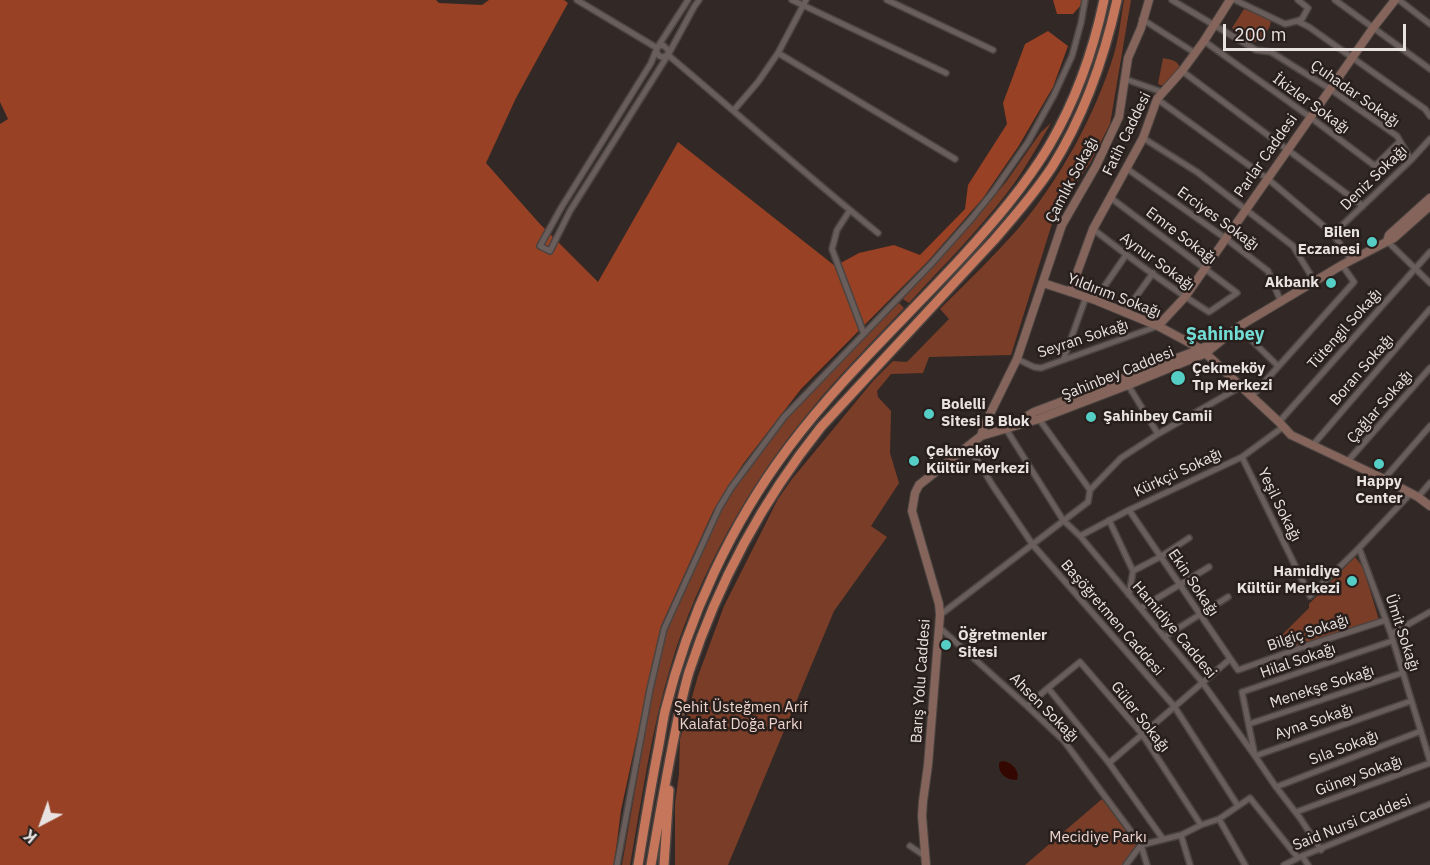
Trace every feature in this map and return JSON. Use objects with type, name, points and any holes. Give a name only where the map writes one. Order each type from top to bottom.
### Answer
[{"type":"highway","points":[[638,865],[665,711],[675,675],[702,598],[738,526],[774,467],[808,423],[977,240],[1031,174],[1050,145],[1084,74],[1104,0]]},
{"type":"highway","points":[[651,865],[660,807],[689,674],[711,612],[742,546],[800,453],[821,427],[1021,210],[1052,168],[1082,113],[1100,65],[1117,0]]},
{"type":"highway","points":[[664,865],[672,747]]},
{"type":"street","points":[[577,0],[657,48]]},
{"type":"street","points":[[688,0],[657,48],[651,63],[540,246],[550,251],[570,211],[668,55],[699,0]]},
{"type":"street","points":[[792,0],[804,2],[946,73]]},
{"type":"street","points":[[887,0],[993,50]]},
{"type":"street","points":[[617,865],[650,689],[664,629],[719,508],[784,417],[932,263],[972,218],[1022,150],[1049,104],[1072,56],[1085,0]]},
{"type":"street","name":"Çamlık Sokağı","points":[[981,436],[1017,359],[1062,225],[1096,166],[1119,117],[1128,58],[1141,28],[1149,0]]},
{"type":"street","name":"Çuhadar Sokağı","points":[[1172,0],[1256,50],[1271,52],[1330,89],[1397,136],[1411,160]]},
{"type":"street","name":"Fatih Caddesi","points":[[1070,292],[1093,229],[1143,138],[1156,99],[1182,71],[1230,0]]},
{"type":"street","points":[[1235,0],[1285,24],[1302,19],[1308,8],[1299,0]]},
{"type":"street","points":[[1335,0],[1430,69]]},
{"type":"street","points":[[1397,0],[1430,24]]},
{"type":"street","name":"Parlar Caddesi","points":[[1158,326],[1185,297],[1245,208],[1268,179],[1373,28],[1397,0]]},
{"type":"street","points":[[734,110],[758,82],[778,52],[804,2]]},
{"type":"street","points":[[1142,19],[1195,52]]},
{"type":"street","points":[[1297,21],[1309,27],[1425,109],[1430,116]]},
{"type":"street","name":"İkizler Sokağı","points":[[1204,41],[1375,166],[1400,141]]},
{"type":"street","points":[[657,48],[665,46],[668,55],[878,233]]},
{"type":"street","points":[[778,52],[955,159]]},
{"type":"street","points":[[1182,71],[1363,206]]},
{"type":"street","points":[[1125,79],[1162,92]]},
{"type":"street","points":[[1156,99],[1268,179],[1333,234],[1351,260]]},
{"type":"street","points":[[1143,138],[1197,172],[1293,246],[1315,282]]},
{"type":"street","name":"Deniz Sokağı","points":[[1333,234],[1430,139]]},
{"type":"street","name":"Erciyes Sokağı","points":[[1126,168],[1268,271],[1281,302]]},
{"type":"street","name":"Emre Sokağı","points":[[1111,198],[1237,293],[1209,312]]},
{"type":"street","points":[[1387,241],[1389,235],[1430,198]]},
{"type":"street","points":[[1006,429],[1034,412],[1203,351],[1238,327],[1342,265],[1394,238],[1430,206]]},
{"type":"street","points":[[850,210],[837,230],[831,249],[864,334]]},
{"type":"street","name":"Aynur Sokağı","points":[[1093,229],[1126,255],[1209,312]]},
{"type":"street","points":[[1387,241],[1430,283]]},
{"type":"street","name":"Tütengil Sokağı","points":[[1281,424],[1430,252]]},
{"type":"street","points":[[1095,300],[1126,255]]},
{"type":"street","points":[[1251,397],[1354,282],[1342,265]]},
{"type":"street","points":[[1125,312],[1153,273]]},
{"type":"street","name":"Yıldırım Sokağı","points":[[1043,284],[1125,312],[1158,326],[1203,351],[1291,435],[1384,479],[1430,506]]},
{"type":"street","points":[[1065,358],[1086,297]]},
{"type":"street","name":"Boran Sokağı","points":[[1312,446],[1430,309]]},
{"type":"street","name":"Seyran Sokağı","points":[[1017,359],[1041,368],[1158,326]]},
{"type":"street","points":[[1238,327],[1278,366]]},
{"type":"street","name":"Şahinbey Caddesi","points":[[912,511],[919,485],[981,436],[1039,419],[1128,385],[1203,351]]},
{"type":"street","name":"Çağlar Sokağı","points":[[1347,462],[1430,368]]},
{"type":"street","points":[[1128,385],[1158,434]]},
{"type":"street","points":[[940,615],[1088,502],[1090,490],[1121,458],[1240,387]]},
{"type":"street","points":[[1039,419],[1090,490]]},
{"type":"street","name":"Kürkçü Sokağı","points":[[1080,536],[1129,510],[1242,457],[1281,424]]},
{"type":"street","points":[[1384,479],[1430,426]]},
{"type":"street","name":"Hamidiye Caddesi","points":[[1006,429],[1063,520],[1080,536],[1202,682],[1321,849]]},
{"type":"street","name":"Başöğretmen Caddesi","points":[[968,445],[1033,545],[1174,706],[1238,806]]},
{"type":"street","name":"Yeşil Sokağı","points":[[1242,457],[1310,596],[1414,495],[1430,483]]},
{"type":"street","name":"Ekin Sokağı","points":[[1129,510],[1238,670]]},
{"type":"street","name":"Barış Yolu Caddesi","points":[[912,511],[939,604],[940,615],[922,816],[926,861]]},
{"type":"street","points":[[1109,520],[1133,571],[1129,595]]},
{"type":"street","points":[[1133,571],[1189,538]]},
{"type":"street","name":"Ümit Sokağı","points":[[1359,548],[1392,638],[1430,762]]},
{"type":"street","points":[[1141,608],[1209,567]]},
{"type":"street","points":[[1164,637],[1228,597]]},
{"type":"street","points":[[1392,638],[1430,612]]},
{"type":"street","name":"Bilgiç Sokağı","points":[[1238,670],[1386,620]]},
{"type":"street","name":"Ahsen Sokağı","points":[[940,628],[1064,741],[1141,845],[1147,865]]},
{"type":"street","name":"Hilal Sokağı","points":[[1249,724],[1242,693],[1392,638]]},
{"type":"street","points":[[1109,763],[1230,659]]},
{"type":"street","name":"Güler Sokağı","points":[[1048,688],[1080,662],[1142,734],[1201,825]]},
{"type":"street","name":"Menekşe Sokağı","points":[[1249,724],[1402,673]]},
{"type":"street","points":[[1027,706],[1048,688],[1109,763],[1163,839]]},
{"type":"street","name":"Ayna Sokağı","points":[[1249,724],[1255,756],[1411,701]]},
{"type":"street","name":"Sıla Sokağı","points":[[1276,787],[1421,731]]},
{"type":"street","name":"Güney Sokağı","points":[[1296,812],[1430,762]]},
{"type":"street","points":[[1126,865],[1141,845],[1181,835],[1219,819],[1250,798],[1308,865]]},
{"type":"street","name":"Said Nursi Caddesi","points":[[1284,865],[1430,804]]},
{"type":"street","points":[[1219,819],[1245,865]]},
{"type":"street","points":[[1181,835],[1190,865]]},
{"type":"street","name":"Barış Yolu Caddesi","points":[[910,846],[926,861]]},
{"type":"green space","name":"Şehit Üsteğmen Arif Kalafat Doğa Parkı","points":[[1124,0],[1131,0],[1110,124],[1090,163],[1055,214],[1011,355],[929,357],[923,373],[891,374],[877,391],[878,397],[891,411],[890,453],[899,483],[871,526],[887,537],[834,611],[728,865],[675,865],[675,804],[680,739],[698,676],[724,606],[778,499],[873,381],[893,361],[907,362],[949,319],[940,309],[1017,230],[1047,191],[1074,147],[1097,101],[1114,54]]},
{"type":"green space","points":[[1244,9],[1271,20],[1264,36],[1255,42],[1232,28]]},
{"type":"green space","points":[[1163,58],[1176,62],[1181,70],[1166,87],[1158,84]]},
{"type":"green space","points":[[1051,123],[1019,176],[996,207],[909,303],[903,299],[899,303],[904,308],[809,412],[746,500],[711,564],[682,631],[652,739],[630,865],[622,865],[651,699],[667,630],[720,512],[786,419],[962,234],[1006,182],[1041,132]]},
{"type":"green space","points":[[1355,557],[1363,567],[1379,620],[1290,650],[1282,635]]},
{"type":"green space","name":"Mecidiye Parkı","points":[[1102,799],[1137,846],[1124,865],[1025,865]]},
{"type":"shaded area","points":[[0,0],[436,0],[439,3],[482,5],[489,0],[564,0],[568,3],[516,98],[486,163],[539,223],[598,282],[678,142],[835,266],[859,253],[894,245],[920,255],[965,209],[968,185],[1007,124],[1003,103],[1025,44],[1048,31],[1068,46],[1053,87],[1018,147],[983,198],[928,261],[801,389],[743,464],[713,511],[661,626],[621,810],[614,865],[0,865],[0,124],[8,119],[0,102]]},
{"type":"shaded area","points":[[1053,0],[1081,0],[1081,5],[1073,14],[1057,14]]},
{"type":"shaded area","points":[[1002,761],[1014,767],[1018,775],[1017,780],[1006,778],[1001,773],[999,763]]},
{"type":"place","name":"Bilen Eczanesi","points":[[1372,242]]},
{"type":"place","name":"Akbank","points":[[1331,283]]},
{"type":"place","name":"Çekmeköy Tıp Merkezi","points":[[1178,378]]},
{"type":"place","name":"Bolelli Sitesi B Blok","points":[[929,414]]},
{"type":"place","name":"Şahinbey Camii","points":[[1091,417]]},
{"type":"place","name":"Çekmeköy Kültür Merkezi","points":[[914,461]]},
{"type":"place","name":"Happy Center","points":[[1379,464]]},
{"type":"place","name":"Hamidiye Kültür Merkezi","points":[[1352,581]]},
{"type":"place","name":"Öğretmenler Sitesi","points":[[946,645]]},
{"type":"district","name":"Şahinbey","points":[[1225,335]]}]
